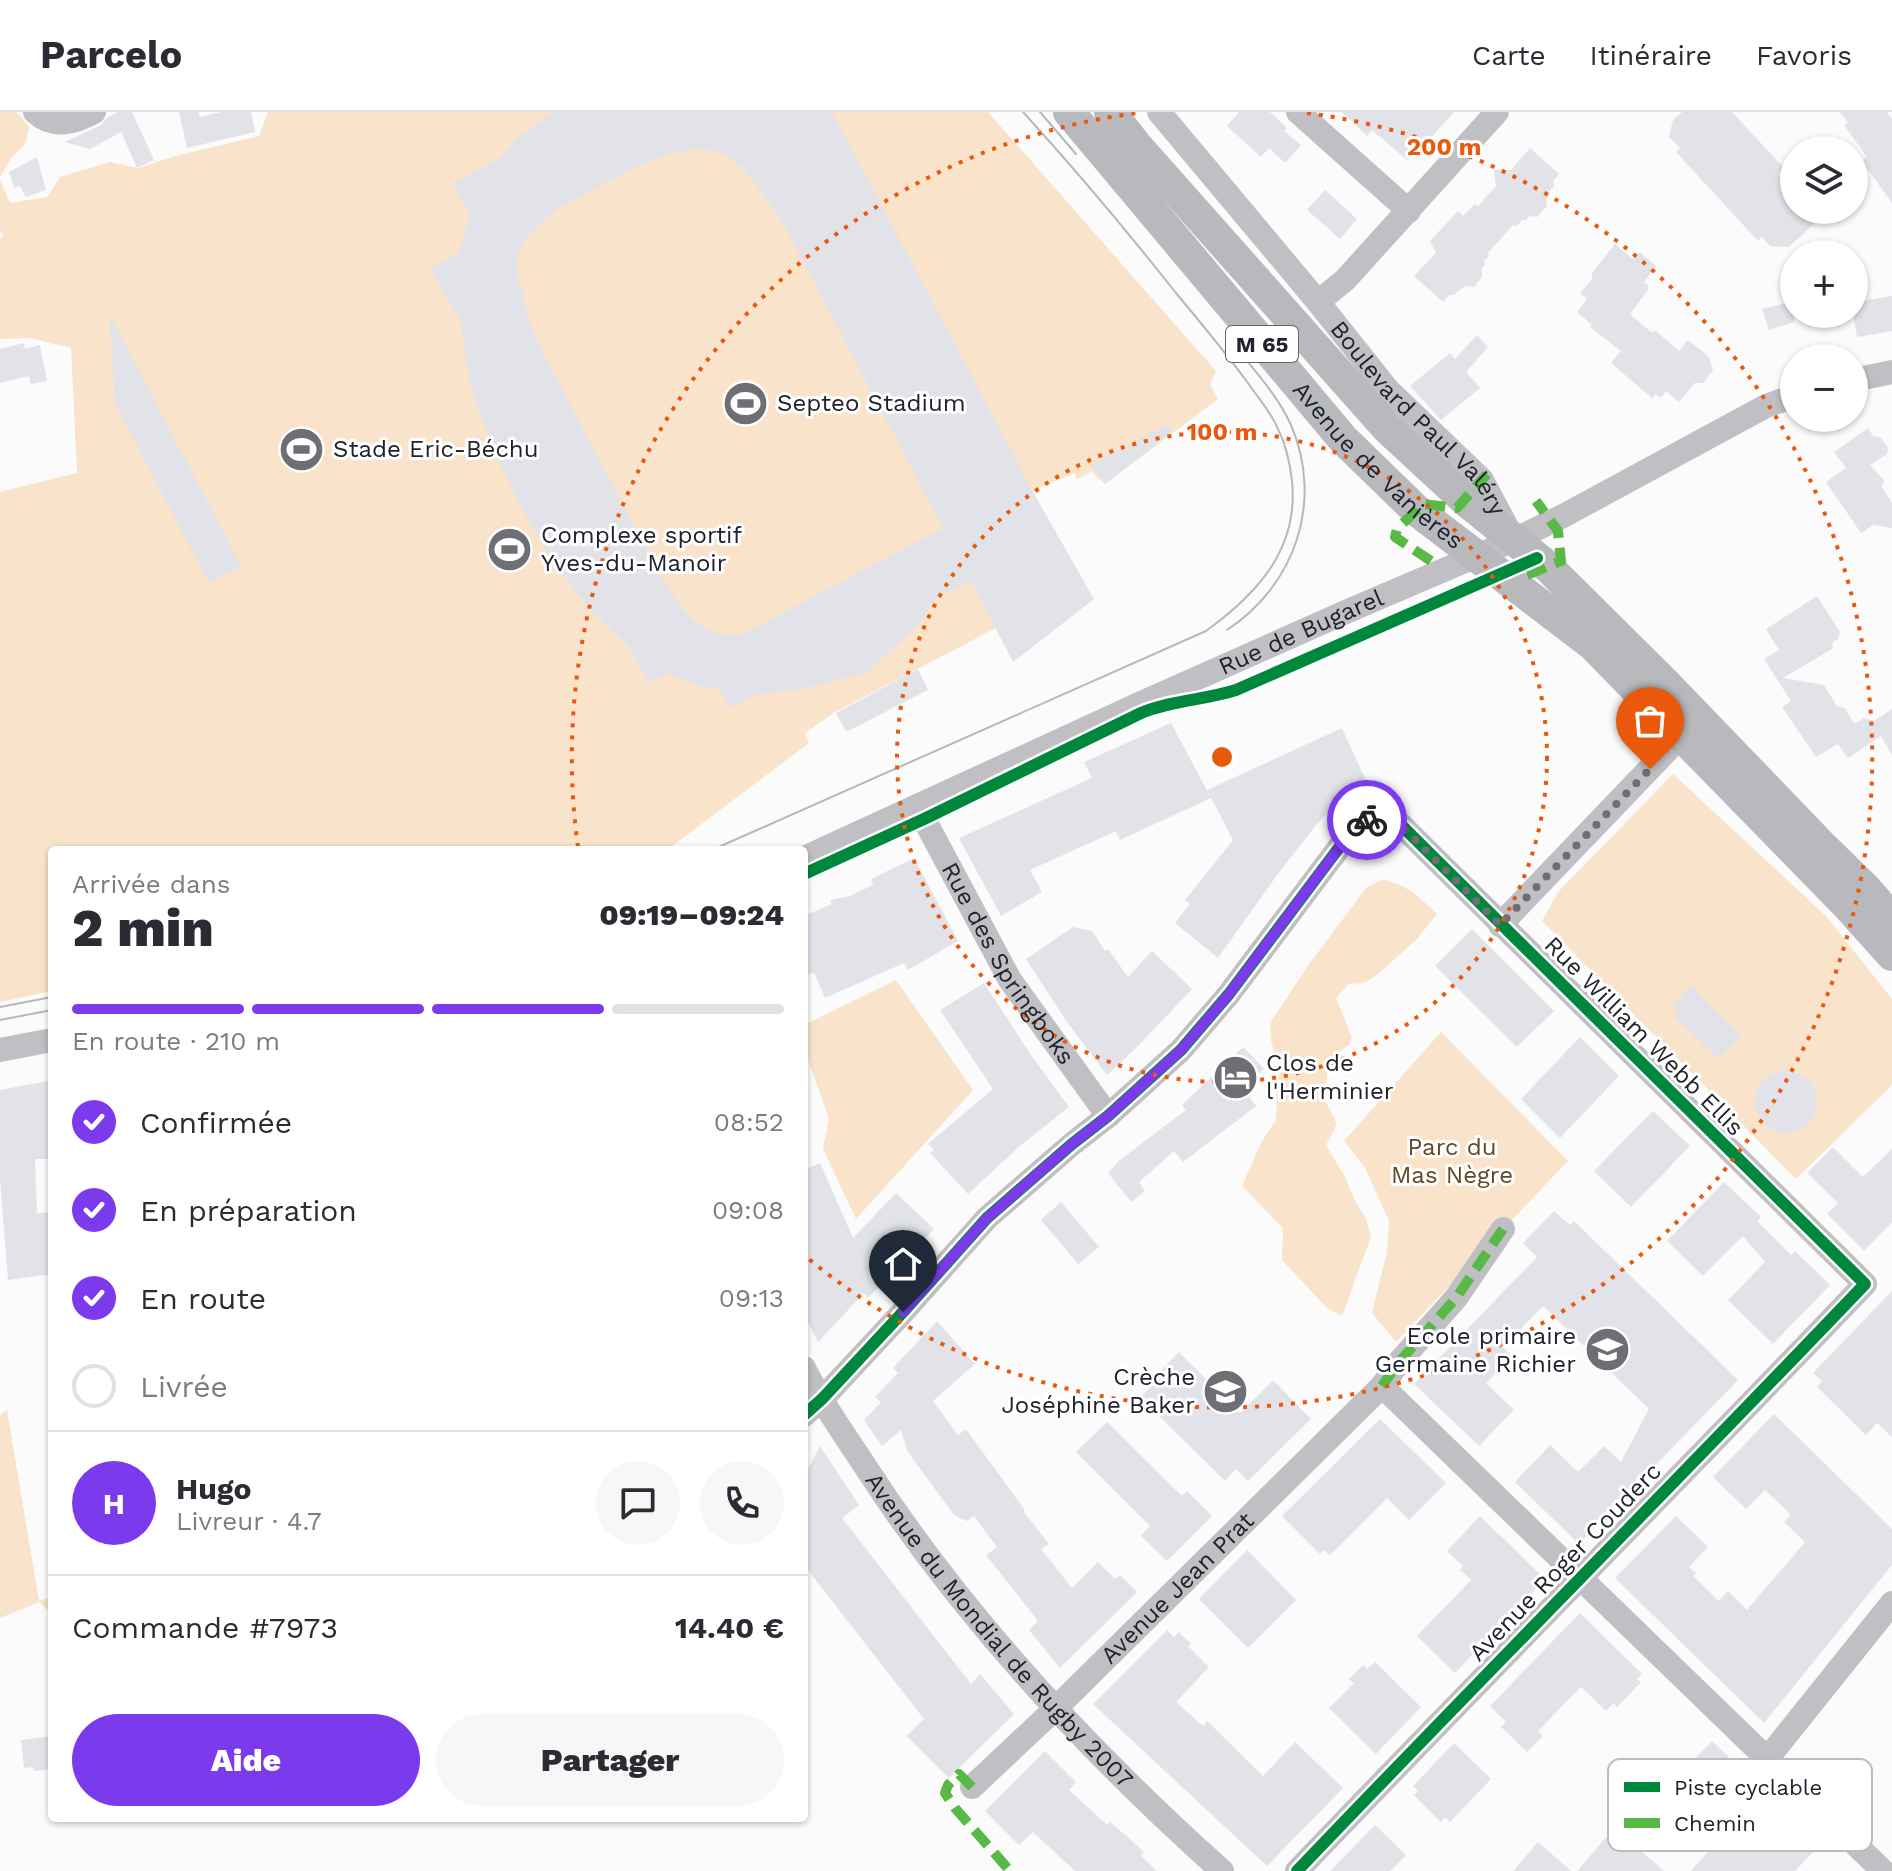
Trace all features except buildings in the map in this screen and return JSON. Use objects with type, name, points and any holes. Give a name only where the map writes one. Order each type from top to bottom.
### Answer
[{"type":"main road","name":"Avenue de Vanières","points":[[1069,112],[1343,439],[1416,510],[1475,556]]},
{"type":"main road","name":"Avenue de Vanières","points":[[1110,112],[1387,428],[1465,500],[1514,540]]},
{"type":"main road","name":"Boulevard Paul Valéry","points":[[1514,540],[1547,566],[1664,682],[1892,919]]},
{"type":"main road","name":"Boulevard Paul Valéry","points":[[1475,556],[1593,645],[1892,955]]},
{"type":"street","points":[[35,112],[46,121],[66,123],[94,112]]},
{"type":"street","name":"Boulevard Paul Valéry","points":[[1159,112],[1388,390],[1482,480],[1514,540]]},
{"type":"street","points":[[1298,112],[1409,211]]},
{"type":"street","points":[[1318,302],[1345,280],[1497,112]]},
{"type":"street","points":[[1868,377],[1892,372]]},
{"type":"street","name":"Rue de Bugarel","points":[[808,856],[1137,705],[1514,540],[1780,401]]},
{"type":"street","points":[[1500,925],[1681,736]]},
{"type":"street","name":"Rue des Springboks","points":[[917,806],[1010,980],[1108,1116]]},
{"type":"street","name":"Rue William Webb Ellis","points":[[1108,1116],[1181,1050],[1220,1005],[1344,841],[1367,820],[1394,818],[1865,1284]]},
{"type":"street","points":[[0,1050],[48,1041]]},
{"type":"street","points":[[813,1407],[987,1218],[1108,1116]]},
{"type":"street","name":"Avenue Jean Prat","points":[[972,1787],[1382,1386],[1399,1362],[1456,1298],[1503,1229]]},
{"type":"street","name":"Avenue Roger Couderc","points":[[1297,1871],[1865,1284]]},
{"type":"street","name":"Avenue du Mondial de Rugby 2007","points":[[808,1385],[813,1407],[947,1580],[1055,1709],[1164,1820],[1222,1871]]},
{"type":"street","points":[[1382,1386],[1767,1759],[1892,1603]]},
{"type":"street","points":[[1862,1851],[1883,1871]]},
{"type":"green space","points":[[0,112],[16,112],[29,126],[26,143],[12,157],[0,177]]},
{"type":"green space","name":"Complexe sportif Yves-du-Manoir","points":[[268,112],[988,112],[1216,371],[1210,384],[1218,399],[1105,484],[1098,480],[1093,471],[1077,479],[1074,473],[1033,491],[1002,625],[835,712],[805,733],[809,743],[672,846],[48,846],[48,992],[0,1002],[0,492],[77,473],[71,348],[30,338],[0,339],[0,240],[4,234],[0,231],[0,180],[10,203],[47,197],[60,177],[110,162],[138,168],[259,136]]},
{"type":"green space","points":[[1673,774],[1827,917],[1892,999],[1892,1085],[1796,1179],[1542,921],[1559,891]]},
{"type":"green space","points":[[1382,880],[1405,888],[1437,914],[1417,939],[1377,975],[1364,983],[1349,984],[1336,998],[1352,1037],[1349,1045],[1328,1060],[1325,1100],[1337,1124],[1326,1145],[1366,1219],[1371,1237],[1342,1316],[1327,1308],[1282,1260],[1283,1228],[1242,1186],[1262,1141],[1276,1120],[1280,1071],[1271,1041],[1270,1023],[1367,887]]},
{"type":"green space","points":[[896,980],[973,1090],[856,1219],[823,1149],[829,1118],[808,1060],[808,1023]]},
{"type":"green space","name":"Parc du Mas Nègre","points":[[1441,1032],[1568,1161],[1396,1342],[1372,1313],[1387,1252],[1389,1221],[1364,1166],[1344,1141]]},
{"type":"green space","points":[[7,1410],[39,1601],[48,1598],[48,1610],[39,1602],[0,1618],[0,1415]]},
{"type":"tram line","points":[[721,846],[1206,631],[1242,602],[1271,568],[1281,549],[1289,528],[1292,481],[1281,435],[1272,417],[1231,360],[1139,247],[1023,112]]},
{"type":"tram line","points":[[1040,112],[1076,154]]},
{"type":"tram line","points":[[1227,630],[1251,611],[1286,566],[1297,540],[1303,512],[1304,483],[1301,454],[1286,414],[1234,345]]},
{"type":"tram line","points":[[0,1007],[48,998]]},
{"type":"tram line","points":[[0,1020],[48,1011]]},
{"type":"marked path","points":[[1431,561],[1395,537],[1397,529],[1423,504],[1457,508],[1487,474]]},
{"type":"marked path","points":[[1527,575],[1561,561],[1558,531],[1536,501]]},
{"type":"marked path","points":[[1382,1386],[1399,1362],[1456,1298],[1503,1229]]},
{"type":"marked path","points":[[972,1787],[959,1774],[945,1793],[1010,1871]]},
{"type":"cycle path","points":[[808,872],[1141,713],[1236,690],[1537,558]]},
{"type":"cycle path","points":[[808,1411],[987,1218],[1181,1050],[1229,994],[1344,841],[1371,820],[1394,818],[1865,1284],[1297,1871]]},
{"type":"way so far","points":[[1367,820],[1394,818],[1500,925],[1650,769]]},
{"type":"place","name":"Septeo Stadium","points":[[746,403]]},
{"type":"place","name":"Stade Eric-Béchu","points":[[302,449]]},
{"type":"place","name":"Complexe sportif Yves-du-Manoir","points":[[510,549]]},
{"type":"place","name":"Clos de l'Herminier","points":[[1235,1077]]},
{"type":"place","name":"Ecole primaire Germaine Richier","points":[[1607,1350]]},
{"type":"place","name":"Crèche Joséphine Baker","points":[[1226,1391]]},
{"type":"route","points":[[903,1312],[987,1218],[1181,1050],[1229,994],[1344,841],[1367,820]]}]
